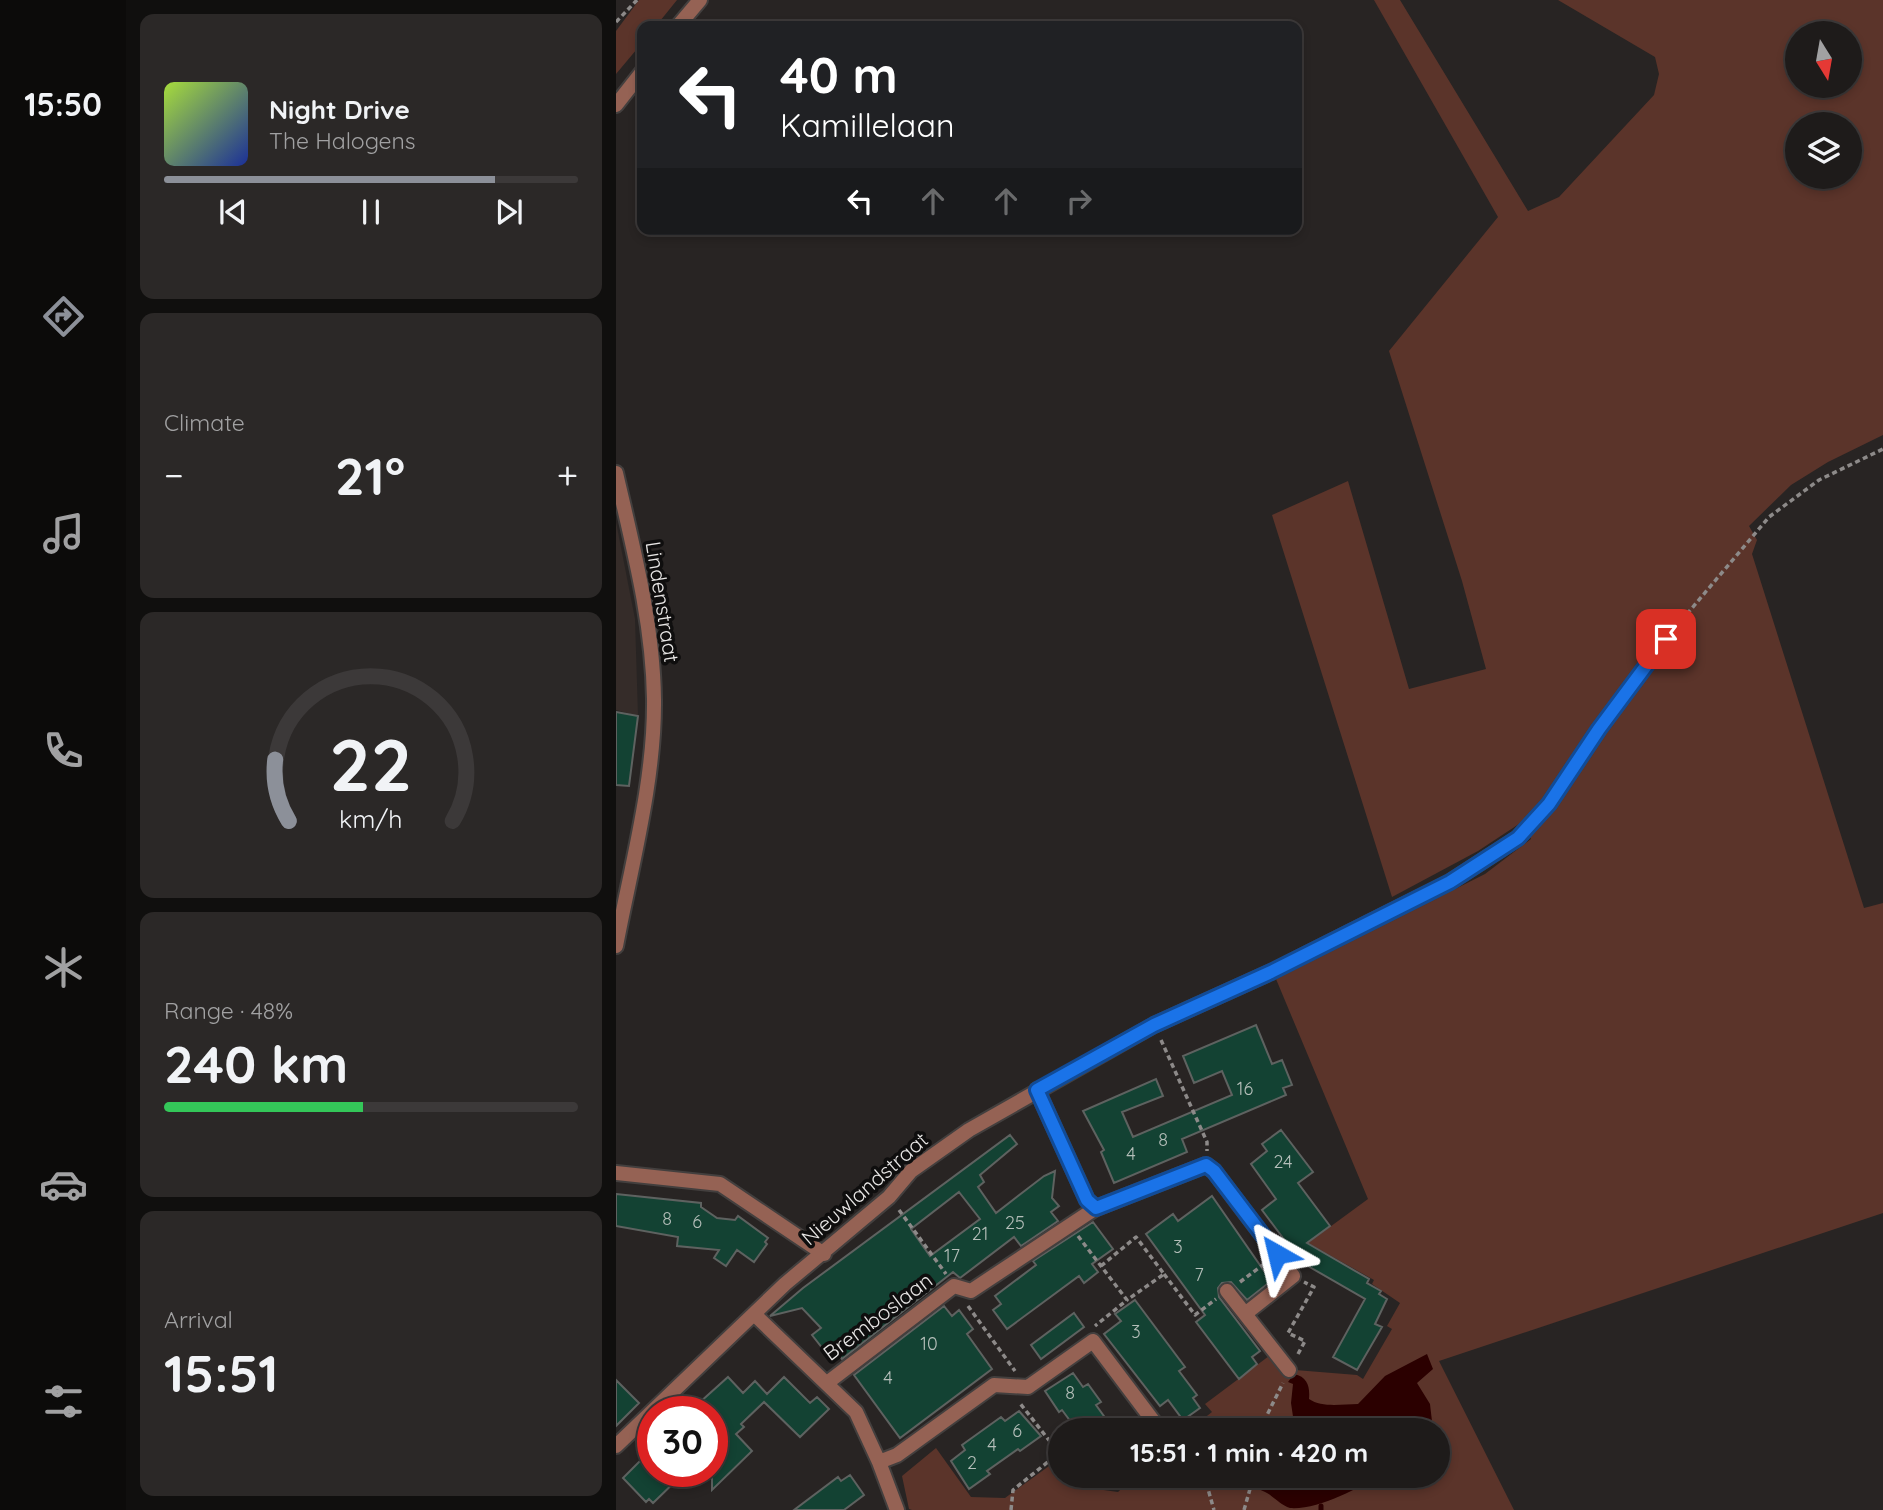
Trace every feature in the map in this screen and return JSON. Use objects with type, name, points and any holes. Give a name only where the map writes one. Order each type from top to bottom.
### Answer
[{"type":"street","points":[[682,21],[700,0]]},
{"type":"street","points":[[616,105],[637,78]]},
{"type":"street","name":"Lindenstraat","points":[[616,473],[651,644],[654,700],[651,756],[616,946]]},
{"type":"street","name":"Nieuwlandstraat","points":[[616,1446],[785,1284],[889,1197],[911,1171],[969,1130],[1154,1025],[1271,972],[1450,882],[1518,838],[1549,804],[1599,729],[1666,639]]},
{"type":"street","points":[[1037,1090],[1087,1200],[1096,1208]]},
{"type":"street","points":[[1206,1165],[1214,1171],[1293,1276],[1245,1314]]},
{"type":"street","name":"Bremboslaan","points":[[827,1383],[954,1286],[971,1291],[1096,1208],[1206,1165]]},
{"type":"street","points":[[616,1173],[720,1184],[824,1254]]},
{"type":"street","points":[[1227,1291],[1289,1370]]},
{"type":"street","points":[[755,1315],[856,1412],[897,1510]]},
{"type":"street","points":[[879,1462],[898,1455],[994,1385],[1028,1387],[1093,1341],[1151,1418]]},
{"type":"path","points":[[616,22],[637,0]]},
{"type":"path","points":[[1666,639],[1769,517],[1819,480],[1883,449]]},
{"type":"path","points":[[1154,1025],[1207,1142],[1206,1165]]},
{"type":"path","points":[[889,1197],[1015,1372],[1015,1397],[1059,1453],[1013,1490],[1010,1510]]},
{"type":"path","points":[[1070,1226],[1127,1300]]},
{"type":"path","points":[[1093,1341],[1092,1329],[1164,1274],[1136,1237],[1101,1266]]},
{"type":"path","points":[[1208,1488],[1214,1510]]},
{"type":"path","points":[[1244,1510],[1252,1488]]},
{"type":"shaded area","points":[[639,0],[677,0],[660,21],[637,21],[637,49],[616,74],[616,31]]},
{"type":"shaded area","points":[[1374,0],[1400,0],[1528,211],[1559,197],[1654,95],[1659,74],[1655,57],[1558,0],[1883,0],[1883,435],[1828,462],[1791,485],[1749,526],[1757,540],[1752,554],[1864,908],[1883,903],[1883,1213],[1439,1361],[1514,1510],[909,1509],[902,1476],[936,1448],[971,1497],[1005,1498],[1048,1467],[1048,1488],[1089,1488],[1118,1492],[1122,1488],[1450,1488],[1450,1418],[1204,1418],[1212,1412],[1205,1404],[1269,1356],[1295,1370],[1357,1375],[1363,1379],[1392,1329],[1387,1326],[1400,1303],[1372,1284],[1374,1280],[1308,1243],[1368,1199],[1276,979],[1485,874],[1531,839],[1522,822],[1478,851],[1392,897],[1272,515],[1348,481],[1409,689],[1486,669],[1462,581],[1389,351],[1498,217]]},
{"type":"shaded area","points":[[616,522],[635,619],[638,716],[616,710]]},
{"type":"shaded area","points":[[1427,1354],[1433,1369],[1417,1383],[1430,1404],[1432,1418],[1293,1418],[1291,1403],[1293,1384],[1288,1382],[1294,1374],[1305,1380],[1309,1399],[1332,1405],[1358,1404],[1385,1376]]},
{"type":"shaded area","points":[[1256,1488],[1358,1488],[1325,1502],[1301,1508],[1290,1508]]},
{"type":"building","points":[[616,712],[638,716],[629,786],[616,785]]},
{"type":"building","points":[[1256,1025],[1272,1064],[1282,1060],[1292,1085],[1283,1088],[1286,1095],[1182,1139],[1187,1152],[1114,1183],[1101,1152],[1104,1150],[1083,1111],[1156,1079],[1163,1096],[1122,1112],[1133,1137],[1232,1095],[1222,1071],[1194,1083],[1183,1056]]},
{"type":"building","points":[[1281,1130],[1313,1172],[1298,1183],[1330,1226],[1307,1243],[1369,1279],[1367,1283],[1381,1291],[1379,1294],[1387,1299],[1375,1324],[1382,1327],[1357,1370],[1333,1357],[1365,1299],[1301,1262],[1262,1210],[1276,1199],[1251,1164],[1267,1151],[1262,1144]]},
{"type":"building","points":[[1010,1135],[1017,1144],[980,1175],[984,1182],[978,1187],[996,1213],[1044,1176],[1055,1171],[1052,1198],[1059,1206],[1051,1212],[1058,1221],[1021,1246],[1014,1237],[960,1278],[953,1272],[842,1359],[834,1348],[827,1354],[812,1335],[821,1328],[802,1308],[770,1316],[803,1288]],"holes":[[[959,1192],[980,1219],[930,1256],[911,1229]]]},
{"type":"building","points":[[616,1194],[701,1203],[701,1207],[717,1218],[735,1220],[738,1216],[768,1238],[765,1242],[767,1244],[754,1262],[737,1250],[726,1266],[714,1258],[719,1250],[677,1246],[678,1237],[616,1226]]},
{"type":"building","points":[[1212,1196],[1271,1281],[1247,1300],[1231,1282],[1222,1283],[1218,1288],[1219,1297],[1260,1351],[1252,1357],[1257,1364],[1239,1379],[1196,1322],[1205,1315],[1146,1234],[1173,1214],[1178,1221]]},
{"type":"building","points":[[1093,1222],[1113,1249],[1092,1264],[1098,1272],[1084,1283],[1079,1276],[1007,1329],[993,1310],[1001,1304],[995,1296],[1036,1265],[1033,1261]]},
{"type":"building","points":[[1135,1300],[1185,1367],[1179,1371],[1197,1395],[1193,1398],[1200,1408],[1182,1418],[1168,1400],[1160,1406],[1104,1334],[1121,1321],[1115,1314]]},
{"type":"building","points":[[944,1306],[952,1316],[959,1310],[973,1329],[967,1334],[992,1369],[900,1438],[854,1375]]},
{"type":"building","points":[[1074,1313],[1084,1327],[1041,1359],[1031,1345]]},
{"type":"building","points":[[1073,1373],[1083,1387],[1088,1384],[1101,1402],[1096,1405],[1105,1418],[1068,1418],[1062,1410],[1059,1412],[1045,1391]]},
{"type":"building","points":[[728,1377],[743,1393],[755,1381],[767,1394],[784,1377],[810,1403],[817,1397],[829,1409],[800,1437],[764,1402],[741,1424],[744,1427],[736,1434],[752,1451],[728,1474],[728,1396],[707,1396]]},
{"type":"building","points":[[616,1380],[637,1401],[637,1405],[616,1426]]},
{"type":"building","points":[[1019,1411],[1041,1436],[987,1471],[990,1474],[969,1489],[951,1461],[965,1450],[962,1445],[1001,1417],[1005,1421]]},
{"type":"building","points":[[637,1464],[637,1487],[670,1487],[653,1503],[649,1499],[646,1502],[623,1478]]},
{"type":"building","points":[[850,1475],[864,1495],[844,1510],[794,1510],[838,1477],[841,1481]]},
{"type":"route","points":[[1277,1254],[1214,1171],[1206,1165],[1096,1208],[1087,1200],[1037,1090],[1154,1025],[1271,972],[1450,882],[1518,838],[1549,804],[1599,729],[1666,639]]}]
